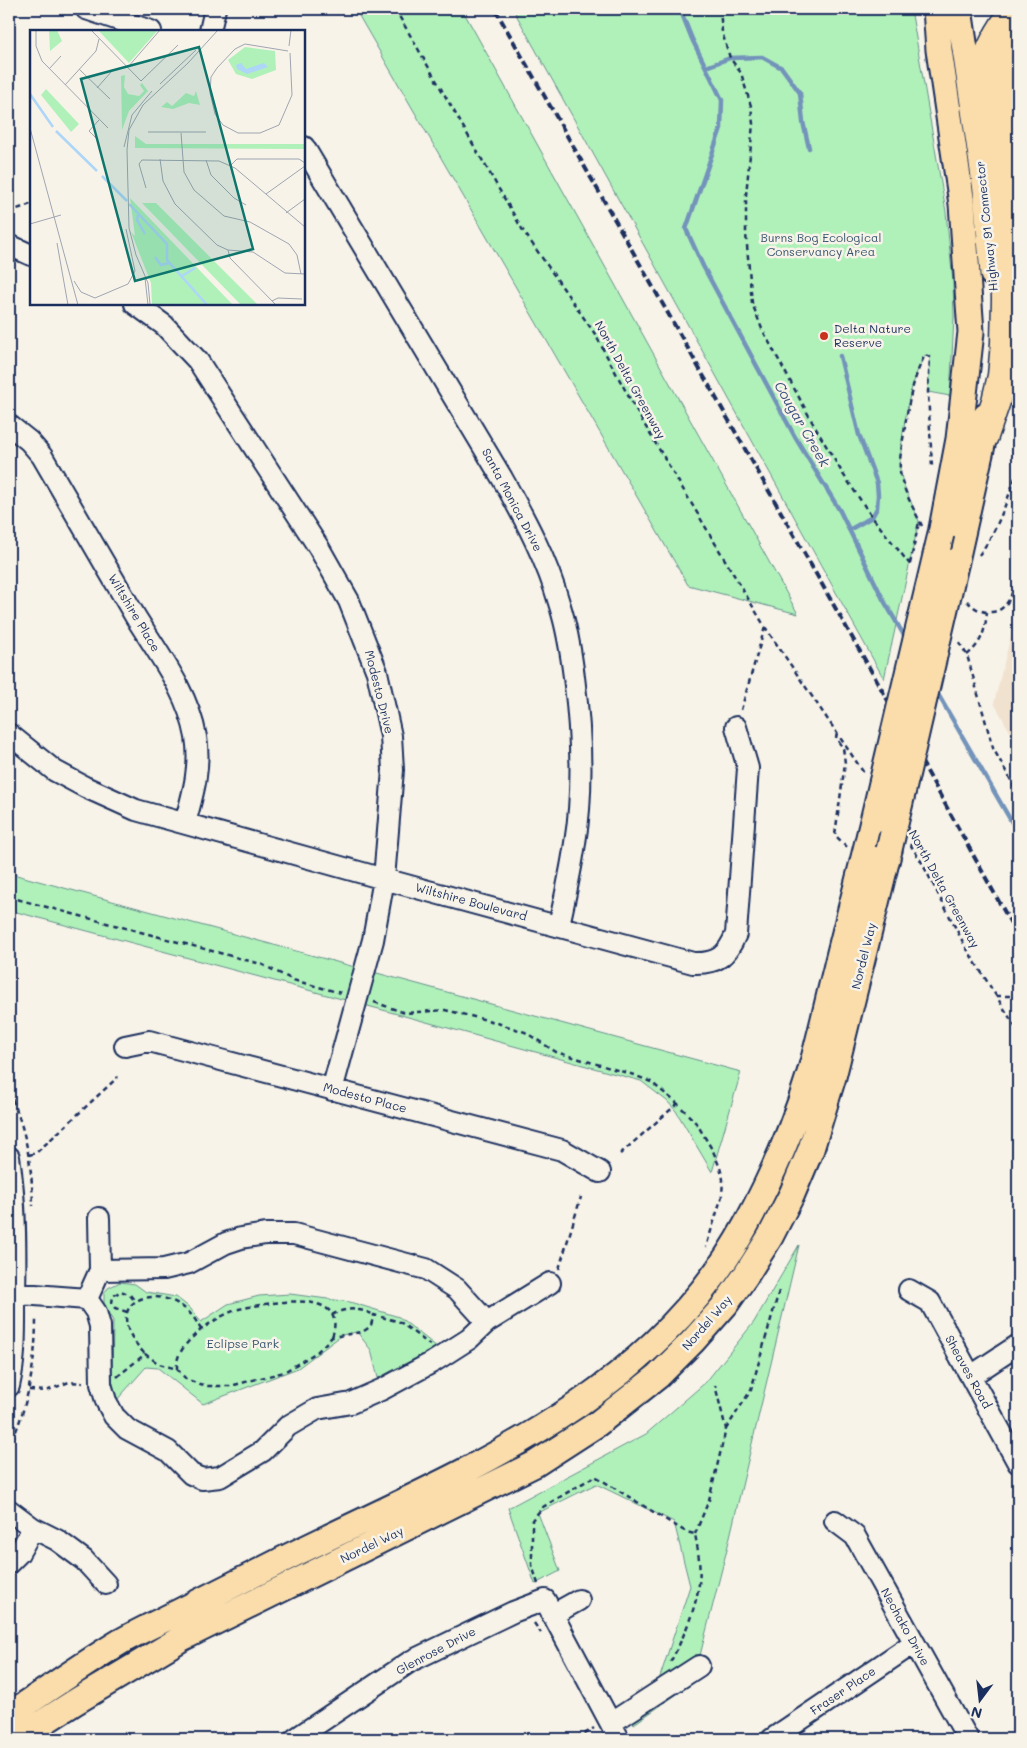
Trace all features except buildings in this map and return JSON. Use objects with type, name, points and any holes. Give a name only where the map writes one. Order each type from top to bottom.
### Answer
[{"type":"highway","points":[[986,190],[989,164],[982,84],[984,70],[993,44],[1006,21],[1016,9]]},
{"type":"highway","points":[[984,436],[1002,376],[1005,343],[1006,299],[1001,124],[1002,97],[1007,74],[1018,51]]},
{"type":"main road","name":"Highway 91 Connector","points":[[936,9],[939,50],[962,204],[971,332],[959,439],[941,534]]},
{"type":"main road","name":"Highway 91 Connector","points":[[959,9],[986,190],[994,300],[992,364],[967,559]]},
{"type":"main road","name":"Nordel Way","points":[[9,1715],[121,1641],[524,1440],[582,1402],[636,1361],[668,1330],[706,1287],[725,1260],[749,1218],[789,1135],[811,1070],[873,821],[941,534]]},
{"type":"main road","name":"Nordel Way","points":[[17,1739],[182,1638],[535,1464],[604,1418],[658,1376],[725,1305],[746,1276],[770,1237],[792,1194],[811,1149],[833,1077],[897,844],[967,559]]},
{"type":"street","points":[[86,9],[148,30]]},
{"type":"street","points":[[210,30],[215,9]]},
{"type":"street","name":"Santa Monica Drive","points":[[305,149],[502,478],[532,532],[548,569],[561,607],[576,696],[580,740],[580,780],[576,842],[559,926]]},
{"type":"street","name":"Modesto Drive","points":[[136,305],[164,324],[198,360],[319,548],[349,601],[376,672],[391,736],[393,770],[384,880],[373,940],[332,1090]]},
{"type":"street","name":"Wiltshire Place","points":[[9,425],[29,441],[42,456],[135,616],[180,689],[191,717],[196,738],[198,762],[196,787],[185,823]]},
{"type":"street","name":"Wiltshire Boulevard","points":[[9,734],[55,771],[85,788],[136,810],[384,880],[693,963],[707,963],[723,956],[731,946],[736,934],[748,768],[736,727]]},
{"type":"street","name":"Modesto Place","points":[[125,1046],[150,1041],[562,1150],[600,1172]]},
{"type":"street","points":[[9,1157],[14,1198],[12,1293],[14,1357],[9,1386]]},
{"type":"street","points":[[86,1299],[100,1270],[99,1218]]},
{"type":"street","points":[[100,1270],[164,1269],[189,1263],[226,1243],[241,1238],[266,1234],[294,1234],[426,1269],[457,1289],[487,1322]]},
{"type":"street","points":[[12,1293],[86,1299],[96,1312],[100,1326],[101,1384],[106,1401],[114,1416],[127,1429],[168,1451],[191,1474],[202,1479],[220,1477],[264,1451],[288,1426],[317,1409],[351,1404],[383,1389],[442,1356],[469,1339],[487,1322],[550,1283]]},
{"type":"street","name":"Sheaves Road","points":[[909,1290],[930,1302],[1018,1463]]},
{"type":"street","points":[[971,1376],[1018,1345]]},
{"type":"street","points":[[9,1510],[33,1528],[56,1540],[84,1560],[106,1584]]},
{"type":"street","name":"Nechako Drive","points":[[835,1521],[856,1536],[968,1739]]},
{"type":"street","points":[[9,1564],[19,1553],[33,1528]]},
{"type":"street","name":"Glenrose Drive","points":[[295,1739],[411,1661],[496,1620],[545,1600],[609,1731]]},
{"type":"street","points":[[552,1615],[578,1600]]},
{"type":"street","name":"Fraser Place","points":[[772,1739],[914,1643]]},
{"type":"street","points":[[609,1731],[699,1666]]},
{"type":"path","name":"North Delta Greenway","points":[[395,9],[522,229],[595,334],[637,412],[765,627],[868,780]]},
{"type":"path","points":[[720,9],[724,41],[730,58],[741,73],[751,106],[753,124],[746,195],[746,234],[752,303],[762,329],[815,427],[872,517]]},
{"type":"path","points":[[9,212],[30,204]]},
{"type":"path","points":[[9,286],[10,276],[18,254]]},
{"type":"path","points":[[910,564],[920,521],[903,483],[900,460],[910,394],[918,369],[925,355],[930,357],[928,392],[933,475]]},
{"type":"path","points":[[967,559],[986,546],[997,526],[1018,470]]},
{"type":"path","points":[[1018,571],[1009,600],[1001,609],[987,612],[982,638],[976,648],[967,654],[993,748],[1018,793]]},
{"type":"path","points":[[744,699],[765,627]]},
{"type":"path","name":"North Delta Greenway","points":[[837,732],[836,738],[842,748],[845,763],[835,835],[848,848]]},
{"type":"path","name":"North Delta Greenway","points":[[897,844],[921,861],[966,946],[1018,1031]]},
{"type":"path","points":[[9,897],[261,964],[293,980],[346,994]]},
{"type":"path","points":[[996,996],[1018,996]]},
{"type":"path","points":[[374,1002],[405,1013],[445,1010],[491,1021],[525,1032],[556,1052],[634,1075],[651,1082],[678,1104],[697,1124],[713,1151],[720,1168],[723,1179],[720,1204],[704,1254]]},
{"type":"path","points":[[9,1091],[17,1109],[29,1156],[36,1153],[118,1078]]},
{"type":"path","points":[[620,1154],[678,1104]]},
{"type":"path","points":[[550,1283],[558,1273],[581,1197]]},
{"type":"path","points":[[127,1312],[115,1308],[112,1302],[113,1296],[121,1291],[126,1292],[135,1302]]},
{"type":"path","points":[[667,1668],[681,1642],[693,1609],[699,1582],[699,1560],[695,1534],[709,1500],[726,1429],[751,1390],[779,1291]]},
{"type":"path","points":[[177,1369],[178,1359],[183,1347],[201,1330],[231,1311],[278,1302],[316,1303],[323,1306],[332,1315],[336,1327],[332,1336],[317,1352],[284,1372],[230,1386],[208,1386],[186,1379],[177,1369],[160,1364],[144,1354],[135,1344],[128,1331],[127,1312],[135,1302],[143,1298],[151,1297],[175,1302],[187,1310],[201,1330]]},
{"type":"path","points":[[332,1315],[342,1310],[355,1309],[400,1322],[442,1356]]},
{"type":"path","points":[[332,1336],[362,1332],[371,1325],[374,1315]]},
{"type":"path","points":[[116,1378],[144,1354]]},
{"type":"path","points":[[29,1390],[46,1391],[69,1382],[85,1383]]},
{"type":"path","points":[[715,1385],[726,1429]]},
{"type":"path","points":[[539,1588],[532,1565],[532,1520],[543,1507],[595,1476],[686,1532],[695,1534]]},
{"type":"path","points":[[526,1626],[534,1622],[542,1634]]},
{"type":"path","points":[[577,1739],[595,1727],[609,1731]]},
{"type":"shaded area","points":[[1018,607],[1018,746],[994,703]]},
{"type":"green space","points":[[355,9],[462,9],[798,614],[688,585]]},
{"type":"green space","name":"Delta Nature Reserve","points":[[513,9],[911,9],[946,212],[953,282],[954,317],[950,396],[928,392],[930,357],[925,355],[918,369],[910,394],[903,432],[900,471],[919,521],[884,679]]},
{"type":"green space","points":[[9,873],[741,1072],[712,1172],[676,1111],[667,1101],[641,1081],[9,910]]},
{"type":"green space","points":[[799,1245],[728,1545],[693,1683],[634,1724],[621,1706],[658,1683],[690,1586],[674,1522],[596,1484],[538,1513],[560,1571],[535,1584],[508,1508],[646,1434],[706,1382],[754,1322]]},
{"type":"green space","name":"Eclipse Park","points":[[120,1282],[135,1284],[146,1292],[176,1297],[190,1308],[201,1322],[228,1304],[259,1296],[290,1294],[350,1302],[399,1317],[437,1347],[378,1378],[371,1350],[357,1332],[342,1335],[298,1368],[203,1404],[158,1368],[146,1367],[116,1401],[112,1384],[113,1321],[104,1305],[104,1293],[108,1288]]},
{"type":"waterway","name":"Cougar Creek","points":[[680,9],[692,39],[722,100],[721,128],[686,229],[703,266],[795,437],[840,511],[883,599],[906,639]]},
{"type":"waterway","points":[[706,67],[730,58],[762,57],[782,68],[800,93],[803,122],[809,148]]},
{"type":"waterway","points":[[840,356],[859,435],[877,483],[878,495],[877,508],[872,517],[849,530]]},
{"type":"waterway","name":"Cougar Creek","points":[[935,689],[1018,833]]},
{"type":"railway","points":[[495,9],[882,690],[1018,936]]},
{"type":"place","name":"Delta Nature Reserve","points":[[824,336]]},
{"type":"park label","name":"Burns Bog Ecological Conservancy Area","points":[[821,245]]}]
